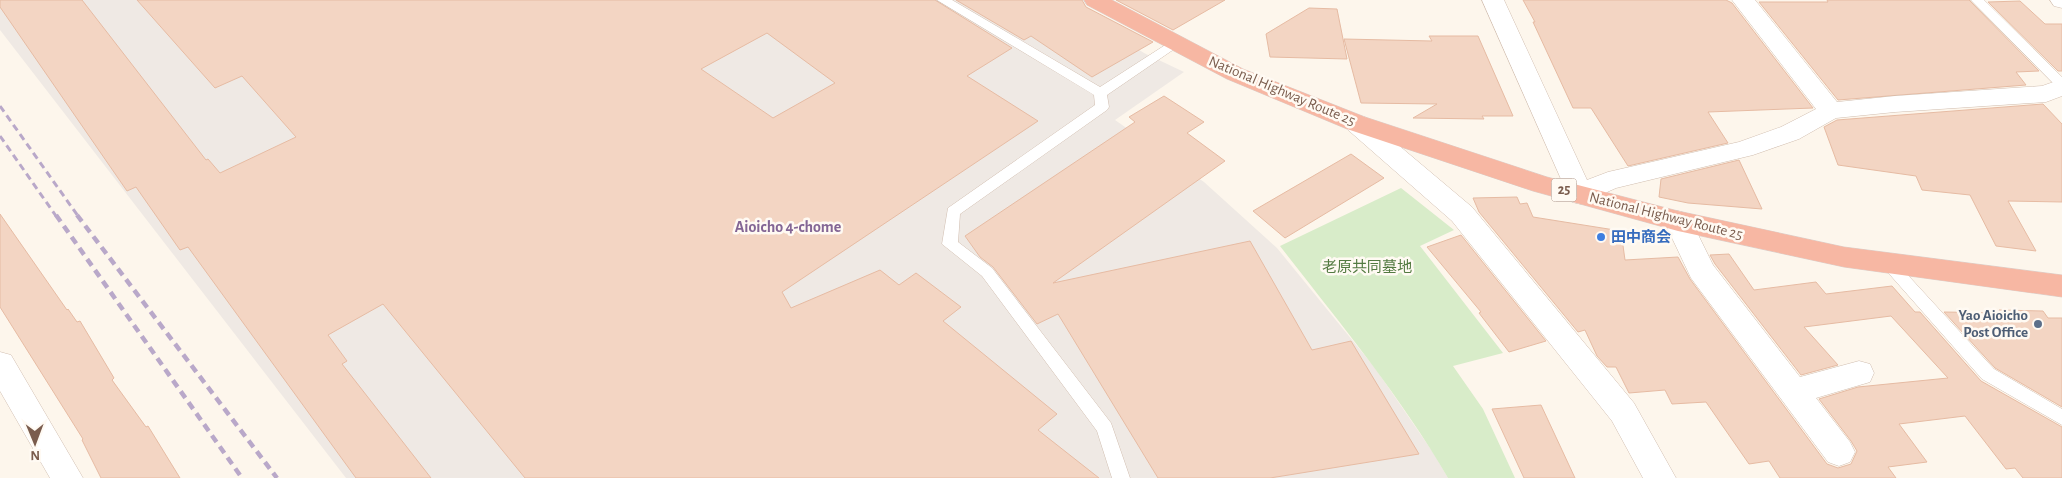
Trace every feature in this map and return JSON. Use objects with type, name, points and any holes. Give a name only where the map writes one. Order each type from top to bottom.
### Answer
[{"type":"highway","name":"National Highway Route 25","points":[[1095,0],[1236,74],[1356,123],[1542,185],[1678,221],[1844,257],[2062,286]]},
{"type":"street","points":[[1493,0],[1581,195],[1608,181],[1744,149],[1790,133],[1831,111],[1895,104],[2046,94],[2062,85]]},
{"type":"street","points":[[1743,0],[1831,111]]},
{"type":"street","points":[[1356,123],[1462,214],[1623,412],[1660,478]]},
{"type":"street","points":[[1678,221],[1701,271],[1839,452]]},
{"type":"street","points":[[1,368],[67,478]]},
{"type":"street","points":[[1793,392],[1859,373]]},
{"type":"lane","points":[[943,0],[1100,93]]},
{"type":"lane","points":[[1977,0],[2062,85]]},
{"type":"lane","points":[[1100,93],[1177,43]]},
{"type":"lane","points":[[1100,93],[1102,107],[953,212],[950,244],[987,272],[1105,428],[1121,478]]},
{"type":"lane","points":[[1889,264],[1988,374],[2062,418]]},
{"type":"shaded area","points":[[0,0],[1060,0],[1144,53],[1184,72],[1115,120],[1204,182],[1277,248],[1375,368],[1434,454],[1448,478],[346,478],[0,30]]},
{"type":"green space","name":"老原共同墓地","points":[[1401,188],[1454,230],[1420,246],[1503,353],[1453,366],[1483,409],[1515,478],[1448,478],[1410,417],[1389,388],[1280,246]]},
{"type":"building","points":[[0,0],[82,0],[206,160],[208,159],[220,173],[296,137],[242,76],[215,88],[137,0],[935,0],[1012,48],[967,76],[1038,121],[782,292],[791,308],[880,270],[899,285],[916,273],[961,307],[943,321],[1057,414],[1038,430],[1099,478],[525,478],[383,304],[328,335],[347,361],[342,364],[431,478],[356,478],[188,247],[180,250],[136,187],[127,191],[0,7]],"holes":[[[767,33],[835,83],[773,118],[701,69]]]},
{"type":"building","points":[[956,0],[1082,0],[1086,7],[1153,42],[1092,77],[1031,36],[1024,40]]},
{"type":"building","points":[[1116,0],[1225,0],[1173,30]]},
{"type":"building","points":[[1523,0],[1726,0],[1732,3],[1813,108],[1708,112],[1728,143],[1628,166],[1591,108],[1573,108],[1533,22],[1535,22]]},
{"type":"building","points":[[1827,0],[1969,0],[2039,71],[2016,72],[2026,85],[1838,100],[1759,2],[1828,2]]},
{"type":"building","points":[[2020,1],[2045,24],[2062,24],[2062,71],[2058,71],[1988,2]]},
{"type":"building","points":[[1309,8],[1337,9],[1347,59],[1270,57],[1266,34]]},
{"type":"building","points":[[1429,36],[1478,36],[1513,116],[1482,116],[1484,119],[1413,118],[1437,104],[1361,103],[1344,39],[1432,41]]},
{"type":"building","points":[[1164,96],[1204,122],[1187,133],[1225,161],[1053,283],[1250,241],[1312,350],[1351,341],[1419,454],[1270,478],[1158,478],[1058,314],[1037,324],[993,267],[980,257],[965,236],[1135,122],[1129,117]]},
{"type":"building","points":[[2043,104],[2062,124],[2062,202],[2008,201],[2036,251],[1996,246],[1970,195],[1922,190],[1916,176],[1838,165],[1824,127],[1837,120]]},
{"type":"building","points":[[1351,154],[1384,178],[1285,238],[1253,211]]},
{"type":"building","points":[[1739,160],[1762,209],[1688,203],[1659,197],[1661,179]]},
{"type":"building","points":[[1517,197],[1520,204],[1527,203],[1533,217],[1621,231],[1625,260],[1678,257],[1690,279],[1827,464],[1838,468],[1851,464],[1857,451],[1819,399],[1858,387],[1948,378],[1891,316],[1804,327],[1838,365],[1801,375],[1710,255],[1729,254],[1754,290],[1816,282],[1826,294],[1892,286],[1915,312],[1920,312],[1981,381],[2062,427],[2062,478],[2023,478],[2015,468],[2006,469],[1965,416],[1899,424],[1927,462],[1888,467],[1896,478],[1780,478],[1769,461],[1749,464],[1706,402],[1672,404],[1665,390],[1629,393],[1616,367],[1607,367],[1597,356],[1585,330],[1578,332],[1479,212],[1473,198]]},
{"type":"building","points":[[0,214],[67,310],[77,322],[80,321],[114,378],[112,380],[146,427],[148,426],[180,478],[101,478],[83,439],[0,307]]},
{"type":"building","points":[[1461,235],[1546,341],[1509,352],[1479,313],[1481,312],[1427,247]]},
{"type":"building","points":[[1999,310],[2043,311],[2048,318],[2062,318],[2062,407],[1995,368],[1944,312],[2001,313]]},
{"type":"building","points":[[1541,405],[1575,478],[1524,478],[1492,409]]},
{"type":"railway","points":[[0,106],[78,216]]},
{"type":"railway","points":[[0,136],[56,216]]},
{"type":"railway","points":[[56,215],[242,478]]},
{"type":"railway","points":[[77,215],[277,478]]},
{"type":"place","name":"田中商会","points":[[1601,237]]},
{"type":"place","name":"Yao Aioicho Post Office","points":[[2038,324]]},
{"type":"district","name":"Aioicho 4-chome","points":[[788,227]]}]
